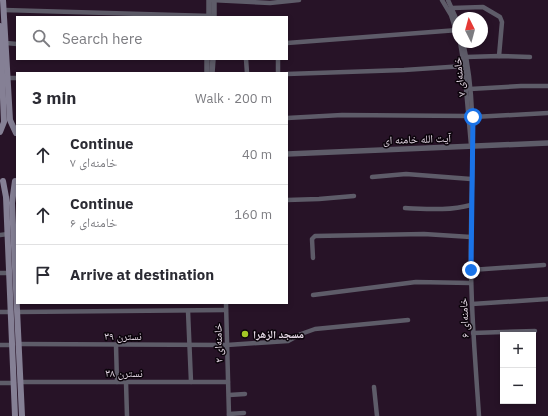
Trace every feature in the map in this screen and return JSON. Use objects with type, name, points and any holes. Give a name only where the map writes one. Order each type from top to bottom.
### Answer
[{"type":"main road","points":[[0,132],[4,122],[2,43],[4,10],[3,0]]},
{"type":"main road","points":[[0,26],[2,43]]},
{"type":"main road","points":[[3,79],[9,105],[10,120],[16,134]]},
{"type":"main road","points":[[0,132],[10,129],[16,134]]},
{"type":"main road","points":[[2,179],[11,182],[16,179]]},
{"type":"main road","points":[[2,179],[9,197],[13,235],[14,312],[18,406],[15,416]]},
{"type":"main road","points":[[9,197],[16,179]]},
{"type":"main road","points":[[18,406],[22,416]]},
{"type":"street","points":[[212,16],[209,0],[284,2],[299,0]]},
{"type":"street","points":[[212,16],[214,0]]},
{"type":"street","points":[[442,0],[452,12]]},
{"type":"street","points":[[448,0],[452,12]]},
{"type":"street","points":[[451,9],[483,7],[500,17],[502,22],[499,56]]},
{"type":"street","points":[[4,10],[212,16]]},
{"type":"street","points":[[288,43],[452,30]]},
{"type":"street","points":[[2,43],[16,44]]},
{"type":"street","name":"خامنه‌ای ۷","points":[[461,48],[470,116],[472,147]]},
{"type":"street","name":"خامنه‌ای ۷","points":[[464,48],[470,88],[470,116]]},
{"type":"street","points":[[466,57],[530,57]]},
{"type":"street","points":[[207,60],[207,72]]},
{"type":"street","points":[[212,72],[213,60]]},
{"type":"street","points":[[246,60],[246,72]]},
{"type":"street","points":[[278,60],[278,72]]},
{"type":"street","points":[[288,74],[404,70],[464,66]]},
{"type":"street","points":[[3,79],[16,78]]},
{"type":"street","points":[[470,88],[548,86]]},
{"type":"street","points":[[288,118],[342,116],[470,116],[548,113]]},
{"type":"street","name":"آیت الله خامنه ای","points":[[288,154],[548,143]]},
{"type":"street","name":"خامنه‌ای ۶","points":[[472,147],[471,283],[479,416]]},
{"type":"street","points":[[372,177],[406,174],[471,179]]},
{"type":"street","points":[[288,200],[354,196]]},
{"type":"street","points":[[405,208],[457,209],[471,205]]},
{"type":"street","points":[[313,258],[312,239],[315,236],[424,234],[471,237]]},
{"type":"street","points":[[0,235],[13,235]]},
{"type":"street","points":[[471,270],[544,265]]},
{"type":"street","points":[[0,273],[14,273]]},
{"type":"street","points":[[313,295],[416,282],[471,283]]},
{"type":"street","points":[[472,304],[548,299]]},
{"type":"street","name":"خامنه‌ای ۲","points":[[226,304],[229,415]]},
{"type":"street","points":[[0,312],[226,310]]},
{"type":"street","points":[[188,311],[191,382]]},
{"type":"street","name":"نسترن ۳۹","points":[[0,345],[227,345],[288,341],[300,334],[314,329],[408,320]]},
{"type":"street","points":[[473,333],[535,331]]},
{"type":"street","points":[[116,345],[117,382]]},
{"type":"street","points":[[126,382],[127,416]]},
{"type":"street","name":"نسترن ۳۸","points":[[0,383],[228,382]]},
{"type":"street","points":[[374,387],[377,416]]},
{"type":"street","points":[[228,395],[245,394]]},
{"type":"street","points":[[229,415],[244,413]]},
{"type":"place","name":"مسجد الزهرا","points":[[245,334]]},
{"type":"route","points":[[471,270],[473,117]]}]
